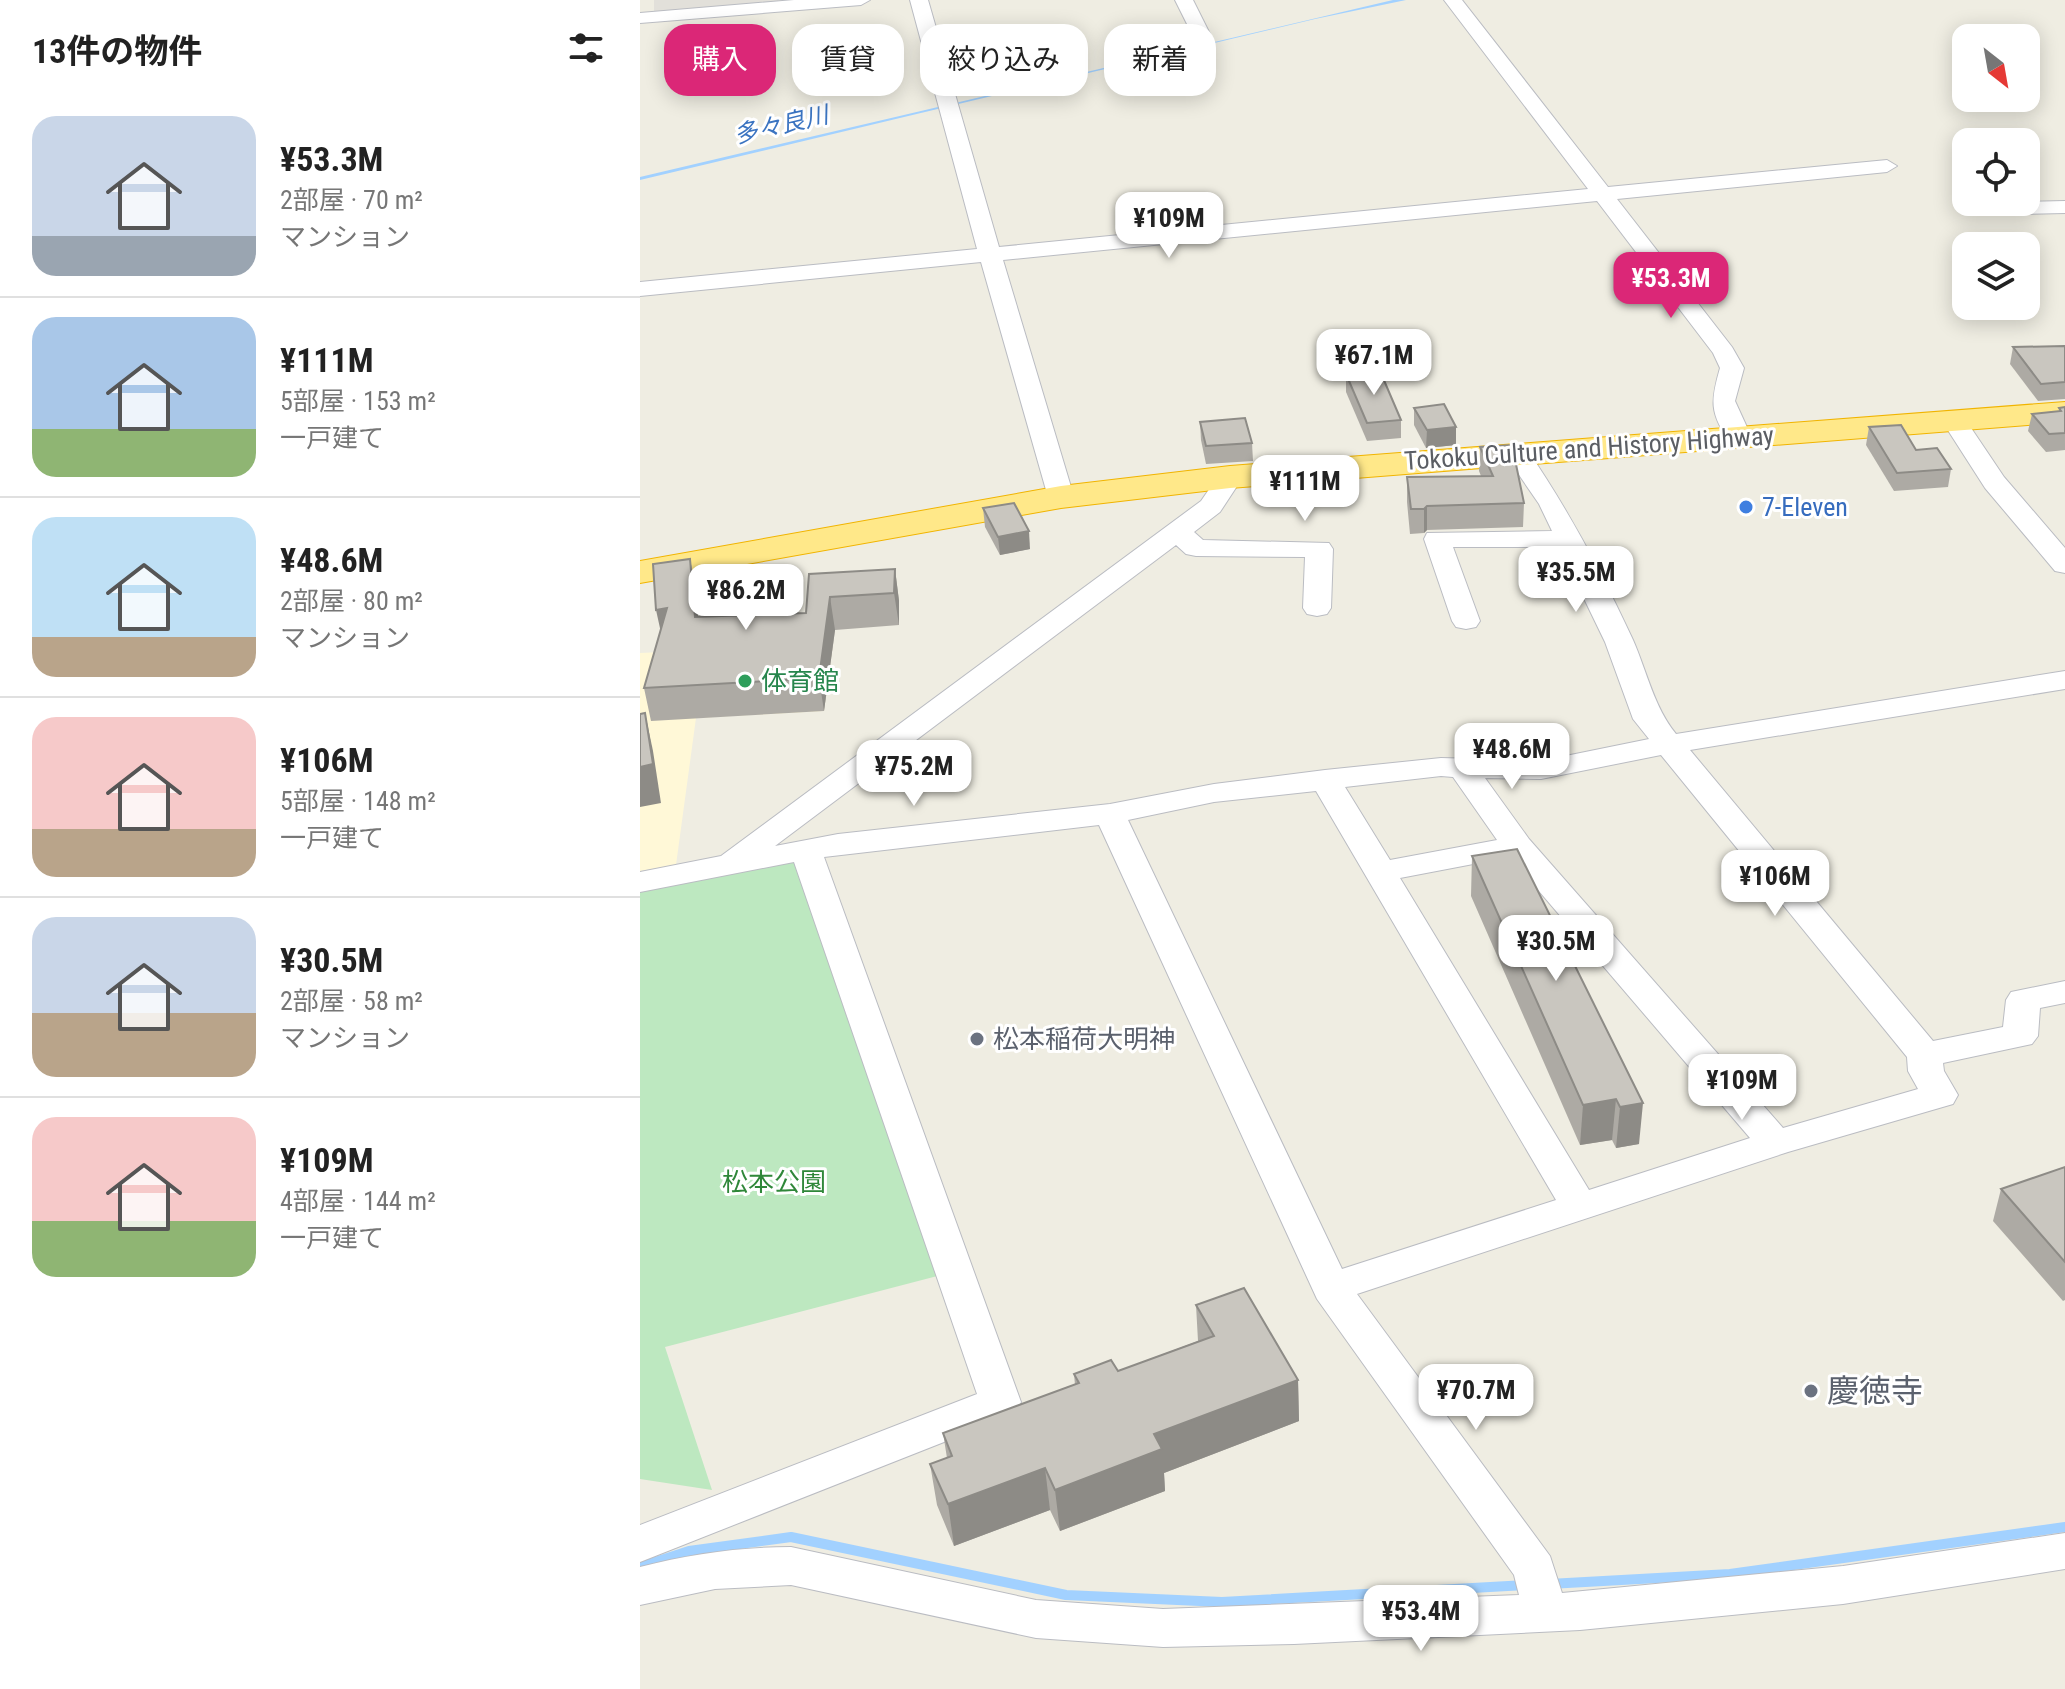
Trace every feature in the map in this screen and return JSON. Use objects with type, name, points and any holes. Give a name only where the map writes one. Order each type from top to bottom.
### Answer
[{"type":"highway","name":"Tokoku Culture and History Highway","points":[[640,572],[1061,497],[1230,477],[2065,412]]},
{"type":"street","points":[[645,12],[861,0]]},
{"type":"street","points":[[919,0],[947,111],[992,254],[1061,497]]},
{"type":"street","points":[[1184,0],[1196,24]]},
{"type":"street","points":[[1453,0],[1724,352],[1732,368],[1723,401],[1738,436]]},
{"type":"street","points":[[640,289],[1887,166]]},
{"type":"street","points":[[2040,208],[2065,207]]},
{"type":"street","points":[[1954,421],[1994,482],[2065,565]]},
{"type":"street","points":[[1331,1288],[1775,1143],[1940,1095],[1926,1071],[1925,1055],[1648,719],[1619,642],[1552,504],[1517,453]]},
{"type":"street","points":[[728,866],[1211,506],[1230,477]]},
{"type":"street","points":[[1177,531],[1196,548],[1319,549],[1317,608]]},
{"type":"street","points":[[1466,621],[1437,539],[1568,539]]},
{"type":"street","points":[[640,882],[806,851],[1110,814],[1214,793],[1325,779],[1441,767],[1541,770],[1670,744],[2065,680]]},
{"type":"street","points":[[1462,768],[1518,846],[1775,1143]]},
{"type":"street","points":[[1325,779],[1579,1206]]},
{"type":"street","points":[[1110,814],[1331,1288],[1534,1569],[1545,1611]]},
{"type":"street","points":[[1381,872],[1518,846]]},
{"type":"street","points":[[640,1544],[1000,1402],[806,851]]},
{"type":"street","points":[[1925,1055],[2020,1036],[2023,1000],[2065,992]]},
{"type":"street","points":[[640,1586],[681,1575],[751,1565],[791,1566],[1036,1619],[1163,1628],[1294,1625],[1580,1611],[1843,1585],[2065,1551]]},
{"type":"shaded area","points":[[654,0],[778,0],[779,2],[654,13]]},
{"type":"shaded area","points":[[833,644],[824,711],[696,718],[676,865],[640,871],[640,653]]},
{"type":"green space","name":"松本公園","points":[[798,852],[945,1274],[665,1347],[712,1490],[640,1479],[640,882]]},
{"type":"water","points":[[1393,0],[1406,0],[1216,43]]},
{"type":"water","points":[[985,96],[992,96],[640,180],[640,177]]},
{"type":"building","points":[[2065,346],[2065,382],[2041,384],[2013,347]]},
{"type":"building","points":[[1380,371],[1401,420],[1367,423],[1346,374]]},
{"type":"building","points":[[1444,404],[1456,427],[1427,430],[1414,408]]},
{"type":"building","points":[[2065,407],[2065,433],[2049,434],[2032,414],[2061,411],[2059,408]]},
{"type":"building","points":[[1245,418],[1252,443],[1206,446],[1200,422]]},
{"type":"building","points":[[1901,425],[1916,450],[1937,448],[1951,469],[1897,473],[1869,427]]},
{"type":"building","points":[[1512,445],[1524,503],[1411,509],[1407,477],[1493,476],[1480,447]]},
{"type":"building","points":[[1014,503],[1029,531],[998,537],[983,508]]},
{"type":"building","points":[[690,559],[695,617],[806,613],[809,574],[895,569],[894,593],[830,597],[819,678],[644,688],[667,608],[656,610],[653,564]]},
{"type":"building","points":[[645,713],[653,764],[640,767],[640,714]]},
{"type":"building","points":[[1517,849],[1643,1103],[1620,1107],[1616,1099],[1583,1105],[1472,856]]},
{"type":"building","points":[[2065,1167],[2065,1262],[2001,1189]]},
{"type":"building","points":[[1244,1288],[1298,1380],[1154,1434],[1162,1449],[1055,1490],[1045,1468],[948,1504],[930,1464],[952,1456],[943,1433],[1079,1383],[1074,1374],[1111,1360],[1118,1371],[1214,1336],[1196,1305]]},
{"type":"waterway","points":[[1549,1584],[1730,1574],[2065,1527]]},
{"type":"waterway","points":[[640,1567],[689,1551],[791,1537],[1066,1595],[1222,1602],[1528,1585]]},
{"type":"place","name":"7-Eleven","points":[[1746,507]]},
{"type":"place","name":"体育館","points":[[745,681]]},
{"type":"place","name":"松本稲荷大明神","points":[[977,1039]]},
{"type":"place","name":"慶徳寺","points":[[1811,1391]]},
{"type":"water label","name":"多々良川","points":[[781,125]]}]
